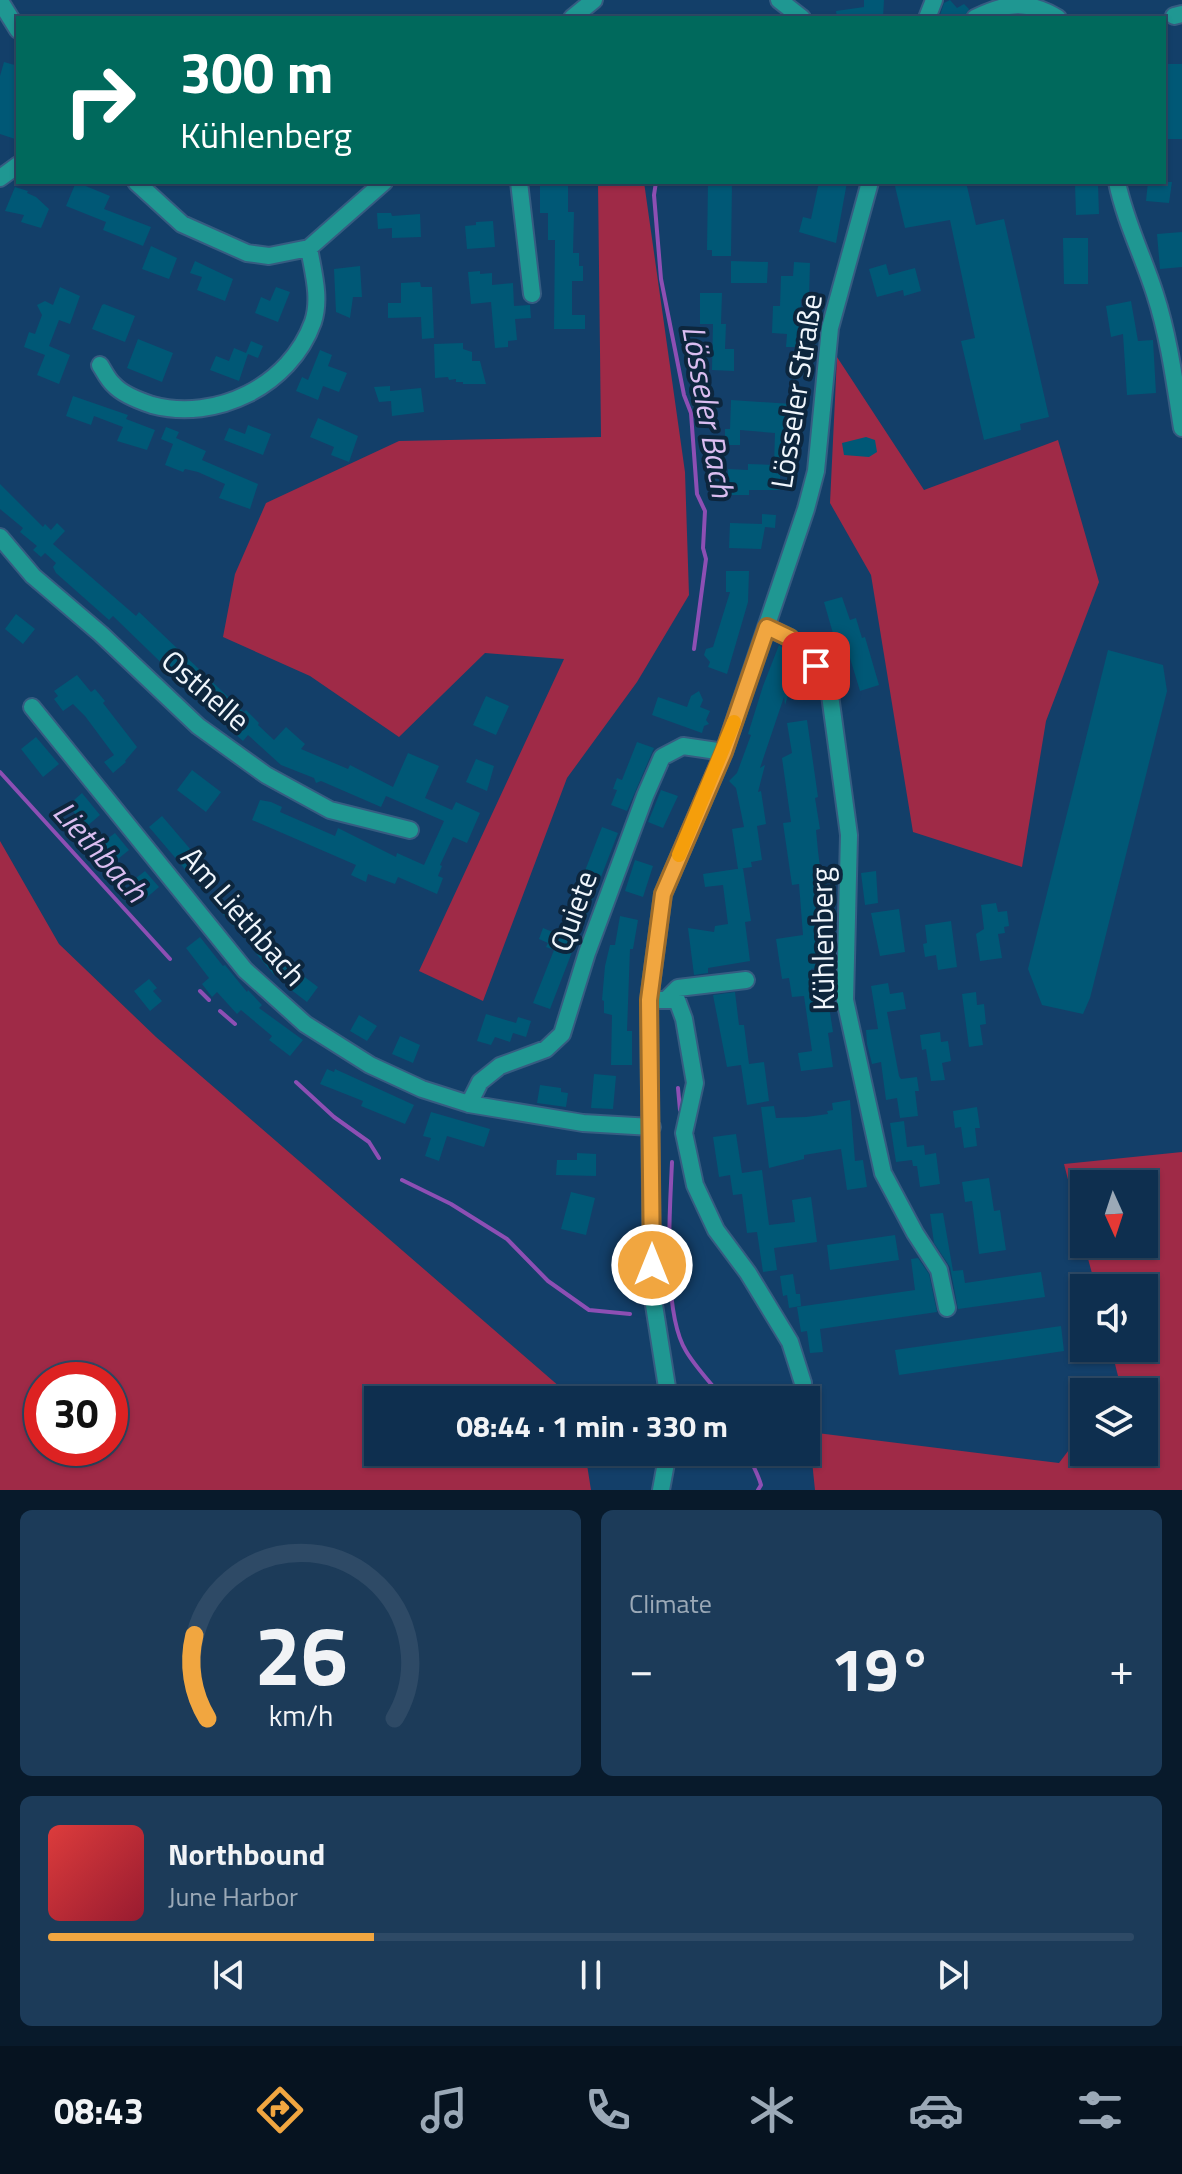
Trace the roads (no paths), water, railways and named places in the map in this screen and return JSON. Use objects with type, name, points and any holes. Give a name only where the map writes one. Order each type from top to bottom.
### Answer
[{"type":"street","points":[[574,16],[594,0]]},
{"type":"street","points":[[779,0],[799,16]]},
{"type":"street","points":[[0,1],[16,27]]},
{"type":"street","points":[[981,10],[1030,3],[1054,16]]},
{"type":"street","points":[[138,184],[182,224],[247,253],[269,256],[309,248],[382,184]]},
{"type":"street","points":[[519,184],[532,294]]},
{"type":"street","name":"Lösseler Straße","points":[[667,1386],[653,1304],[649,1000],[663,894],[724,752],[816,471],[830,328],[869,184]]},
{"type":"street","points":[[1117,184],[1125,216],[1159,308],[1182,428]]},
{"type":"street","points":[[100,365],[114,386],[129,395],[172,410],[197,410],[244,397],[281,370],[295,354],[314,320],[316,290],[309,248]]},
{"type":"street","name":"Osthelle","points":[[0,537],[33,576],[101,634],[198,726],[266,775],[330,810],[410,830]]},
{"type":"street","name":"Kühlenberg","points":[[767,627],[790,638],[816,666],[830,695],[849,835],[845,1000],[883,1173],[939,1270],[947,1308]]},
{"type":"street","name":"Am Liethbach","points":[[32,707],[245,970],[295,1015],[370,1065],[422,1089],[469,1104],[583,1123],[652,1127]]},
{"type":"street","name":"Quiete","points":[[469,1104],[480,1082],[500,1066],[546,1049],[562,1034],[593,938],[662,757],[683,746],[724,752]]},
{"type":"street","points":[[668,998],[678,988],[746,980]]},
{"type":"street","points":[[649,1000],[677,1000],[684,1019],[695,1083],[684,1133],[695,1185],[716,1230],[748,1273],[790,1342],[803,1383]]},
{"type":"street","points":[[661,1490],[665,1466]]},
{"type":"waterway","name":"Lösseler Bach","points":[[656,184],[661,279],[684,395],[691,413],[697,494],[705,511],[703,548],[706,559],[694,649]]},
{"type":"waterway","name":"Liethbach","points":[[0,772],[170,959]]},
{"type":"waterway","name":"Liethbach","points":[[200,991],[209,1000]]},
{"type":"waterway","name":"Liethbach","points":[[220,1011],[235,1024]]},
{"type":"waterway","name":"Liethbach","points":[[296,1082],[334,1117],[369,1142],[379,1158]]},
{"type":"waterway","name":"Lösseler Bach","points":[[678,1088],[680,1110]]},
{"type":"waterway","name":"Lösseler Bach","points":[[672,1162],[669,1260],[673,1312],[686,1351],[712,1386]]},
{"type":"waterway","name":"Liethbach","points":[[402,1180],[451,1204],[507,1239],[548,1281],[589,1310],[630,1314]]},
{"type":"waterway","name":"Lösseler Bach","points":[[754,1466],[761,1485],[758,1490]]}]
